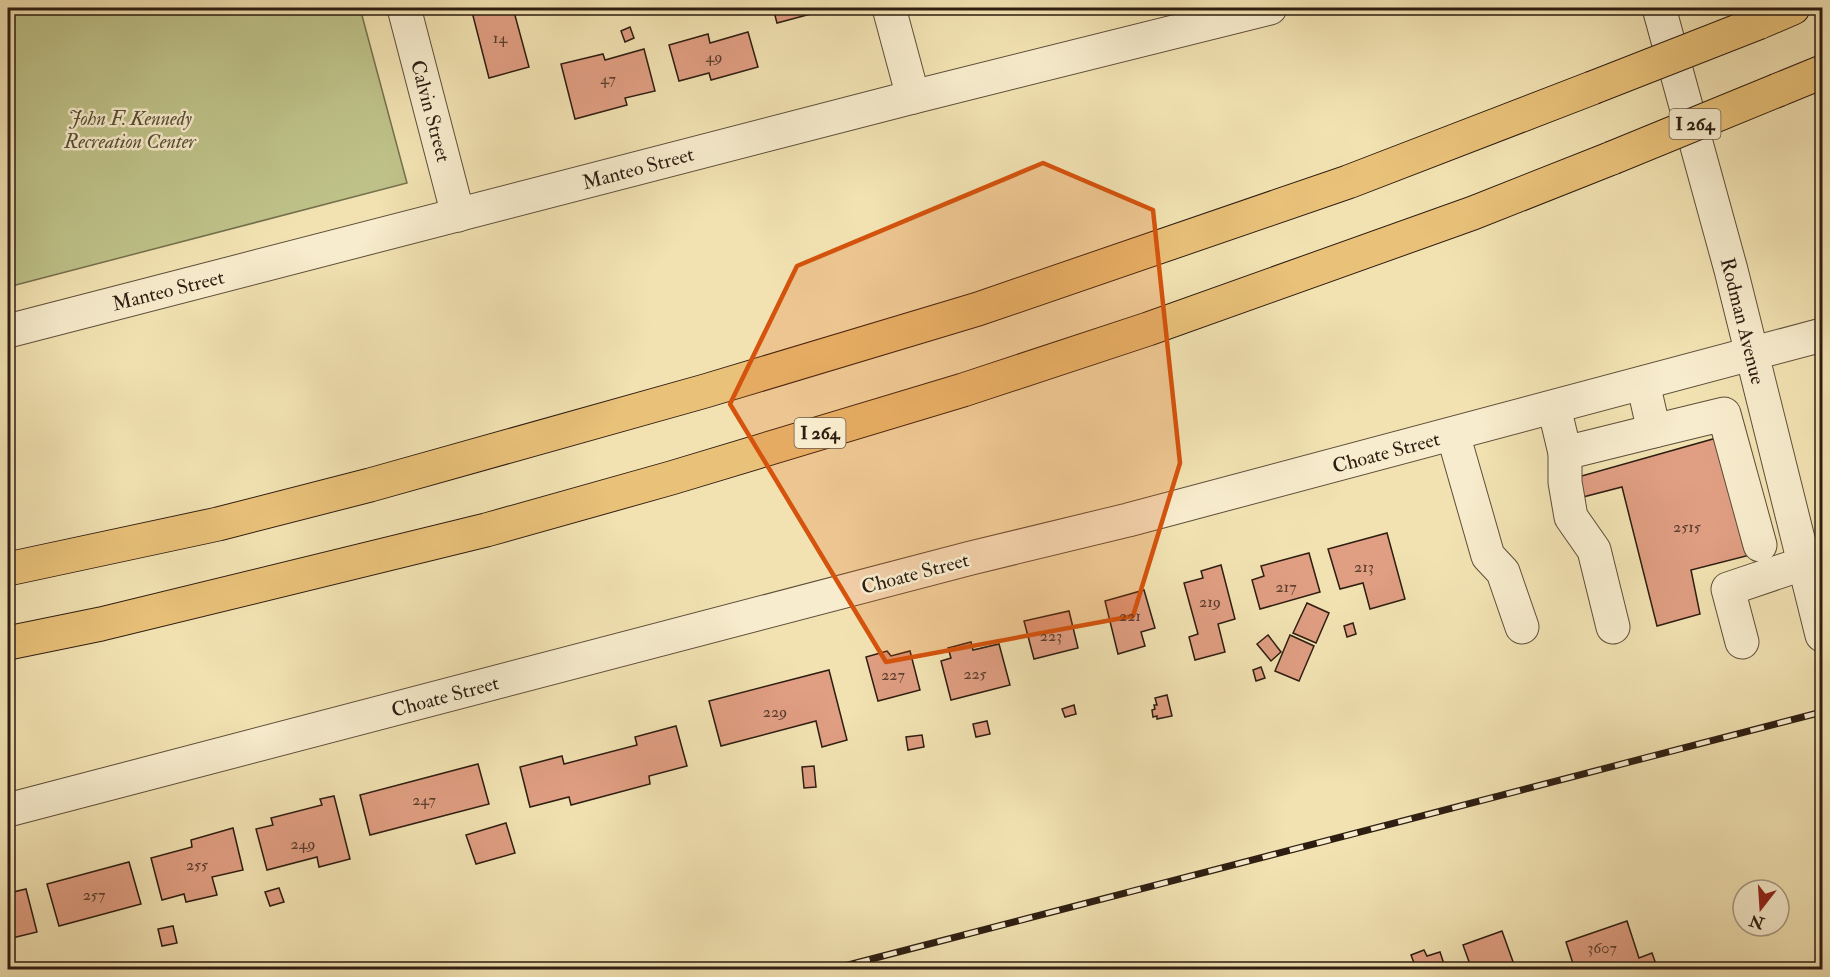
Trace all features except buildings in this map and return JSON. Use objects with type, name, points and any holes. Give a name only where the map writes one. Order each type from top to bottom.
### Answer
[{"type":"highway","points":[[8,569],[218,524],[370,485],[705,392],[978,309],[1348,182],[1592,88],[1770,15],[1793,8]]},
{"type":"highway","name":"I 264","points":[[8,643],[101,624],[486,530],[671,478],[952,393],[1148,329],[1473,213],[1822,72]]},
{"type":"highway","points":[[1778,90],[1822,80]]},
{"type":"street","name":"Calvin Street","points":[[404,8],[458,215]]},
{"type":"street","points":[[889,8],[913,97]]},
{"type":"street","name":"Manteo Street","points":[[8,331],[913,97],[1270,8]]},
{"type":"street","name":"Rodman Avenue","points":[[1659,8],[1731,270],[1821,626]]},
{"type":"street","name":"Choate Street","points":[[8,810],[959,561],[1140,517],[1822,335]]},
{"type":"street","points":[[1643,383],[1654,431]]},
{"type":"street","points":[[1554,406],[1565,453],[1565,482],[1571,517],[1594,550],[1613,627]]},
{"type":"street","points":[[1565,453],[1724,414],[1760,545]]},
{"type":"street","points":[[1453,434],[1488,556],[1503,572],[1522,627]]},
{"type":"street","points":[[1742,642],[1728,589],[1805,563]]},
{"type":"highlighted area","points":[[1043,163],[1153,210],[1180,463],[1133,616],[886,662],[730,404],[797,266]]},
{"type":"green space","name":"John F. Kennedy Recreation Center","points":[[8,8],[360,8],[407,183],[8,287]]},
{"type":"railway","points":[[829,970],[1822,712]]}]
